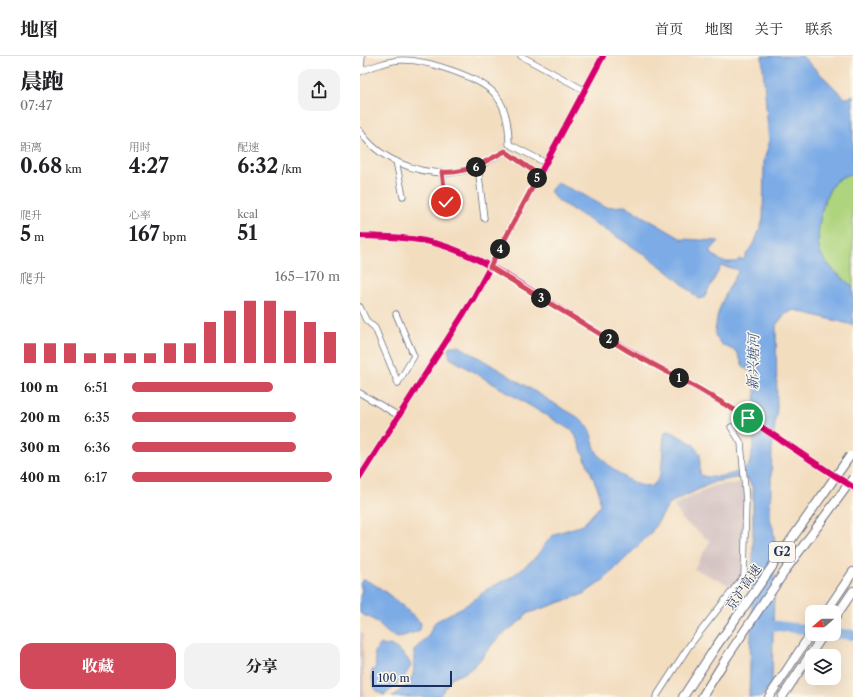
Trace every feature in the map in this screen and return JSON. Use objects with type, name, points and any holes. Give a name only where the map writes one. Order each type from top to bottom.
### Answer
[{"type":"highway","name":"京沪高速","points":[[683,697],[714,648],[852,454]]},
{"type":"highway","name":"京沪高速","points":[[702,697],[787,568],[853,478]]},
{"type":"highway","points":[[831,605],[853,572]]},
{"type":"highway","points":[[841,609],[853,591]]},
{"type":"highway","points":[[769,697],[806,641]]},
{"type":"highway","points":[[782,697],[819,641]]},
{"type":"street","points":[[361,72],[362,56]]},
{"type":"street","points":[[387,56],[389,63]]},
{"type":"street","points":[[521,56],[584,90]]},
{"type":"street","points":[[360,476],[473,299],[602,56]]},
{"type":"street","points":[[361,72],[367,67],[400,60],[423,62],[479,82],[493,93],[504,108],[509,144],[546,163]]},
{"type":"street","points":[[360,131],[378,152],[422,171],[448,173],[478,167],[505,151],[539,175]]},
{"type":"street","points":[[396,161],[403,196]]},
{"type":"street","points":[[478,167],[484,218]]},
{"type":"street","points":[[442,172],[446,202]]},
{"type":"street","points":[[360,236],[409,238],[438,244],[490,267],[630,352],[699,389],[748,418],[822,469],[853,486]]},
{"type":"street","points":[[360,307],[366,320],[375,328],[398,383],[414,356],[396,314]]},
{"type":"street","points":[[360,393],[399,416]]},
{"type":"street","points":[[656,697],[689,646],[744,576],[746,502],[744,477],[741,444],[732,427]]},
{"type":"shaded area","points":[[746,483],[746,578],[732,586],[694,569],[710,541],[684,521],[673,505],[716,485]]},
{"type":"shaded area","points":[[360,632],[363,634],[364,697],[360,697]]},
{"type":"green space","points":[[853,173],[853,287],[824,259],[819,247],[818,238],[823,205],[831,187],[842,177]]},
{"type":"water","name":"新兴塘河","points":[[762,56],[802,56],[845,98],[853,95],[853,173],[842,177],[831,187],[823,205],[818,238],[821,254],[824,259],[853,287],[853,325],[794,310],[784,315],[776,325],[777,409],[772,448],[770,520],[773,528],[775,543],[772,681],[762,697],[749,697],[753,567],[753,489],[748,479],[740,477],[714,482],[670,503],[650,534],[606,578],[584,594],[526,614],[523,619],[495,641],[475,665],[465,672],[452,677],[439,697],[392,697],[412,678],[414,667],[414,650],[428,636],[435,622],[468,604],[488,589],[513,576],[535,558],[550,538],[557,533],[583,525],[600,506],[599,492],[574,432],[450,358],[448,349],[450,346],[459,346],[582,420],[588,426],[598,454],[614,470],[638,485],[651,486],[659,477],[665,432],[668,430],[693,444],[700,454],[700,474],[704,476],[723,476],[747,468],[753,450],[754,437],[754,375],[743,366],[737,352],[721,344],[715,336],[715,327],[719,310],[725,294],[738,272],[736,269],[721,266],[704,298],[698,299],[666,270],[630,245],[557,200],[550,191],[557,183],[582,194],[605,207],[625,206],[682,239],[719,241],[709,252],[723,262],[736,262],[739,259],[743,260],[756,239],[763,220],[764,160],[769,143]]},
{"type":"water","points":[[363,580],[369,581],[376,585],[402,605],[421,623],[420,630],[398,638],[387,632],[369,617],[360,613],[360,596],[362,591],[360,583]]},
{"type":"water","points":[[381,644],[385,646],[390,645],[400,651],[408,659],[411,666],[400,683],[384,695],[377,691],[372,678],[372,670],[375,669],[376,661],[374,652]]},
{"type":"waterway","points":[[761,624],[805,629]]},
{"type":"waterway","points":[[841,634],[853,635]]},
{"type":"cycle path","points":[[360,477],[473,299],[603,56]]},
{"type":"cycle path","points":[[360,236],[419,240],[438,244],[457,250],[494,268],[584,324],[739,413],[853,487]]},
{"type":"route","points":[[446,202],[442,172],[448,173],[478,167],[505,151],[539,175],[490,267],[630,352],[699,389],[748,418]]}]
